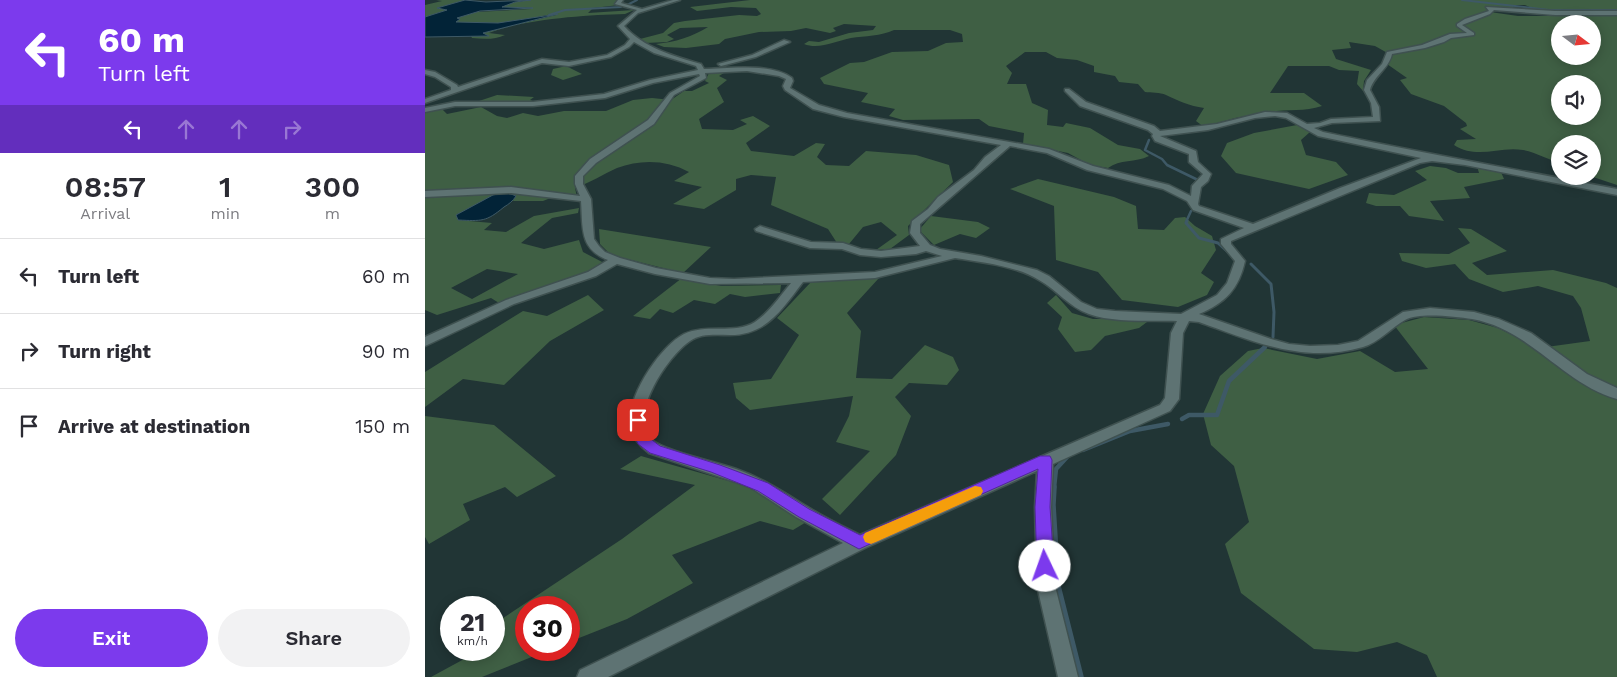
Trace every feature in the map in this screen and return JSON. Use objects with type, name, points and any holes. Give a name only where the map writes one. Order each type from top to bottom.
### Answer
[{"type":"street","points":[[621,0],[617,3],[642,10]]},
{"type":"street","points":[[678,0],[631,14],[621,26],[634,38],[655,52],[699,66],[703,71],[704,77],[672,94],[651,122],[585,169],[579,176],[579,184],[586,199],[589,239],[601,254],[655,271],[734,282],[875,274],[953,256]]},
{"type":"street","points":[[1304,126],[1321,125],[1331,121],[1377,119],[1374,98],[1367,90],[1368,82],[1375,72],[1388,61],[1389,53],[1423,47],[1442,41],[1450,36],[1472,34],[1459,25],[1465,19],[1487,14],[1491,11],[1488,8],[1546,12],[1617,13]]},
{"type":"street","points":[[425,101],[542,61],[569,64],[609,56],[627,46],[634,38]]},
{"type":"street","points":[[425,110],[455,104],[533,104],[605,96],[652,81],[703,71],[753,56],[786,41]]},
{"type":"street","points":[[703,71],[738,69],[781,74],[791,81],[786,86],[787,89],[816,106],[847,115],[1049,151],[1074,160],[1082,166],[1167,186],[1194,202]]},
{"type":"street","points":[[425,72],[433,73],[446,83],[455,86],[454,90]]},
{"type":"street","points":[[1067,90],[1083,104],[1151,128],[1158,134],[1223,126],[1273,114],[1287,116],[1321,134],[1432,158],[1465,162],[1617,192]]},
{"type":"street","points":[[1158,134],[1157,138],[1193,152],[1192,160],[1194,164],[1205,170],[1207,174],[1205,179],[1197,186],[1194,202],[1196,208],[1251,227]]},
{"type":"street","points":[[1009,143],[915,223],[915,233],[926,247],[953,256],[981,259],[1033,272],[1055,284],[1077,304],[1094,312],[1115,315],[1200,318],[1289,348],[1310,350],[1339,349],[1362,344],[1403,316],[1430,312],[1474,316],[1495,322],[1527,336],[1561,360],[1582,378],[1617,394]]},
{"type":"street","points":[[587,677],[859,542],[1165,408],[1172,399],[1177,333],[1185,316],[1217,302],[1230,290],[1240,261],[1226,244],[1226,239],[1343,190],[1418,161],[1432,158]]},
{"type":"street","points":[[425,194],[511,190],[586,199]]},
{"type":"street","points":[[760,229],[790,237],[810,245],[843,246],[860,252],[881,254],[915,251],[926,247]]},
{"type":"street","points":[[425,342],[510,302],[592,274],[616,260]]},
{"type":"street","points":[[800,279],[769,316],[756,327],[743,331],[701,333],[689,337],[678,344],[648,382],[637,409],[639,432],[643,440],[655,450],[715,468],[763,487],[804,513],[859,542]]},
{"type":"street","points":[[1045,460],[1043,507],[1047,586],[1068,677]]},
{"type":"green space","points":[[436,0],[465,0],[439,8],[447,10],[425,17],[425,5],[442,1]]},
{"type":"green space","points":[[531,0],[620,0],[619,5],[593,8],[588,13],[634,10],[625,14],[538,21],[489,33],[505,35],[501,37],[485,39],[472,38],[471,36],[556,15],[552,14],[508,23],[469,24],[456,22],[456,18],[476,12],[531,9],[501,7],[515,2]]},
{"type":"green space","points":[[750,0],[1617,0],[1617,13],[1539,11],[1525,5],[1516,5],[1509,9],[1486,8],[1490,12],[1518,16],[1551,16],[1551,65],[1601,65],[1601,15],[1561,14],[1617,15],[1617,185],[1601,180],[1601,135],[1551,135],[1551,160],[1523,150],[1471,152],[1454,145],[1457,140],[1476,139],[1460,129],[1467,126],[1466,123],[1444,106],[1411,94],[1400,80],[1407,78],[1387,64],[1391,55],[1375,46],[1349,42],[1351,48],[1332,50],[1336,59],[1371,70],[1364,81],[1363,91],[1357,84],[1359,71],[1339,70],[1329,66],[1288,66],[1270,93],[1304,93],[1322,106],[1252,115],[1204,127],[1196,121],[1204,108],[1189,105],[1164,94],[1145,92],[1138,84],[1119,82],[1115,76],[1094,72],[1094,66],[1077,60],[1057,58],[1046,52],[1025,52],[1006,66],[1012,73],[1007,84],[1026,84],[1032,103],[1048,110],[1047,125],[1063,127],[1066,123],[1090,128],[1118,145],[1140,149],[1149,156],[1138,160],[1117,163],[1108,168],[1090,165],[1068,153],[1023,144],[1024,133],[989,126],[979,119],[903,120],[889,116],[895,109],[861,102],[868,93],[824,84],[820,78],[850,63],[864,62],[892,52],[928,51],[946,43],[963,42],[962,34],[950,30],[894,30],[884,34],[851,38],[822,46],[804,44],[809,41],[819,42],[849,33],[873,30],[876,26],[844,24],[833,28],[836,31],[830,33],[806,28],[791,31],[759,32],[725,39],[719,44],[686,48],[664,47],[656,44],[670,42],[696,34],[708,27],[680,28],[667,35],[674,39],[667,42],[645,43],[640,39],[663,33],[674,23],[739,15],[757,16],[761,14],[756,8],[731,7],[697,11],[690,7]]},
{"type":"green space","points":[[566,66],[582,74],[563,80],[551,75],[553,69]]},
{"type":"green space","points":[[727,71],[719,76],[727,80],[717,88],[724,102],[699,119],[702,129],[733,130],[747,124],[740,120],[753,116],[770,126],[746,143],[751,151],[794,156],[816,143],[825,144],[817,157],[826,165],[849,166],[866,151],[916,155],[949,165],[953,182],[908,226],[909,235],[890,249],[876,250],[897,235],[881,222],[863,227],[849,244],[837,243],[828,229],[771,205],[776,177],[751,175],[736,179],[736,190],[704,209],[673,204],[702,187],[674,181],[689,172],[672,165],[654,162],[626,165],[575,188],[577,197],[558,195],[543,201],[513,201],[516,195],[457,214],[458,220],[492,223],[484,230],[506,232],[534,216],[579,208],[578,213],[552,218],[521,243],[544,249],[579,240],[583,252],[606,264],[571,280],[499,303],[491,298],[437,315],[425,310],[425,113],[441,108],[447,114],[481,107],[497,116],[507,118],[523,113],[538,116],[564,111],[606,111],[633,100],[652,98],[671,100],[684,91],[692,91],[709,83],[705,81],[709,73]],"holes":[[[487,269],[518,274],[472,299],[451,288]]]},
{"type":"green space","points":[[497,95],[534,97],[530,100],[539,103],[476,102]]},
{"type":"green space","points":[[1297,125],[1310,132],[1301,140],[1306,155],[1336,162],[1348,175],[1309,189],[1236,173],[1221,156],[1227,143],[1254,133]]},
{"type":"green space","points":[[1430,166],[1446,168],[1458,173],[1479,173],[1477,166],[1500,170],[1504,179],[1464,187],[1470,198],[1430,201],[1444,221],[1409,216],[1400,206],[1376,206],[1366,203],[1369,193],[1394,195],[1427,180],[1415,171]]},
{"type":"green space","points":[[1038,179],[1114,197],[1136,206],[1138,229],[1164,230],[1175,218],[1185,217],[1195,226],[1212,236],[1216,250],[1201,273],[1214,282],[1207,295],[1178,307],[1122,300],[1098,272],[1056,260],[1054,206],[1010,189]]},
{"type":"green space","points":[[931,216],[978,222],[990,228],[976,238],[960,234],[934,245],[919,230]]},
{"type":"green space","points":[[1458,228],[1471,229],[1507,251],[1472,263],[1487,275],[1553,270],[1606,283],[1617,288],[1617,677],[1437,677],[1427,655],[1397,642],[1357,652],[1314,649],[1241,593],[1225,544],[1249,522],[1234,466],[1211,445],[1203,414],[1220,376],[1248,351],[1263,348],[1317,359],[1360,351],[1395,372],[1428,369],[1394,325],[1424,317],[1469,320],[1498,328],[1539,348],[1590,341],[1581,308],[1573,296],[1538,286],[1503,292],[1469,279],[1455,264],[1426,268],[1402,261],[1399,253],[1449,254],[1470,243]]},
{"type":"green space","points":[[599,229],[711,247],[683,273],[611,255],[600,244]]},
{"type":"green space","points":[[682,278],[721,286],[781,285],[780,293],[745,297],[730,294],[715,304],[694,300],[673,313],[660,309],[650,319],[633,316]]},
{"type":"green space","points":[[879,278],[847,313],[861,331],[856,378],[892,379],[925,345],[953,357],[959,370],[947,385],[909,383],[895,397],[911,416],[896,455],[840,515],[822,499],[870,451],[836,442],[849,416],[853,396],[750,410],[736,398],[733,383],[771,379],[799,335],[777,318],[811,282]]},
{"type":"green space","points":[[588,295],[604,310],[550,341],[504,385],[463,379],[425,407],[425,372],[523,311],[547,316]]},
{"type":"green space","points":[[1056,295],[1072,313],[1093,319],[1151,319],[1139,328],[1105,336],[1091,350],[1075,352],[1058,329],[1062,317],[1047,303]]},
{"type":"green space","points":[[425,416],[494,425],[556,476],[517,497],[505,487],[463,504],[470,520],[429,544],[425,537]]},
{"type":"green space","points":[[641,456],[757,489],[808,521],[793,530],[760,521],[672,555],[693,583],[627,619],[580,638],[580,596],[536,596],[622,539],[695,485],[620,469]]},
{"type":"green space","points":[[515,610],[515,661],[522,661],[482,677],[431,677],[460,661],[505,661],[505,617]]},
{"type":"water","points":[[465,0],[486,2],[531,0],[515,2],[502,7],[533,8],[480,11],[457,18],[460,19],[456,22],[498,23],[558,14],[483,33],[489,36],[425,37],[425,17],[447,10],[437,8]]},
{"type":"water","points":[[506,192],[516,196],[493,216],[483,220],[458,220],[456,215],[493,195]]},
{"type":"waterway","points":[[627,5],[637,0]]},
{"type":"waterway","points":[[1462,0],[1549,10],[1617,10]]},
{"type":"waterway","points":[[549,15],[565,10],[621,7]]},
{"type":"waterway","points":[[1149,140],[1145,150],[1162,159],[1167,165],[1198,180],[1192,186]]},
{"type":"waterway","points":[[1186,222],[1191,211]]},
{"type":"waterway","points":[[1187,221],[1186,223],[1199,238],[1218,243],[1229,253]]},
{"type":"waterway","points":[[1251,264],[1271,284],[1274,312],[1273,337]]},
{"type":"waterway","points":[[1182,419],[1189,415],[1217,415],[1229,381],[1265,347]]},
{"type":"waterway","points":[[1083,450],[1130,431],[1168,424]]},
{"type":"waterway","points":[[1054,488],[1056,469],[1067,457]]},
{"type":"waterway","points":[[1054,487],[1053,505],[1058,586],[1081,677]]},
{"type":"slow traffic","points":[[871,537],[975,491]]},
{"type":"route","points":[[638,420],[639,432],[643,440],[655,450],[715,468],[763,487],[804,513],[859,542],[1045,460],[1043,507],[1045,566]]}]
